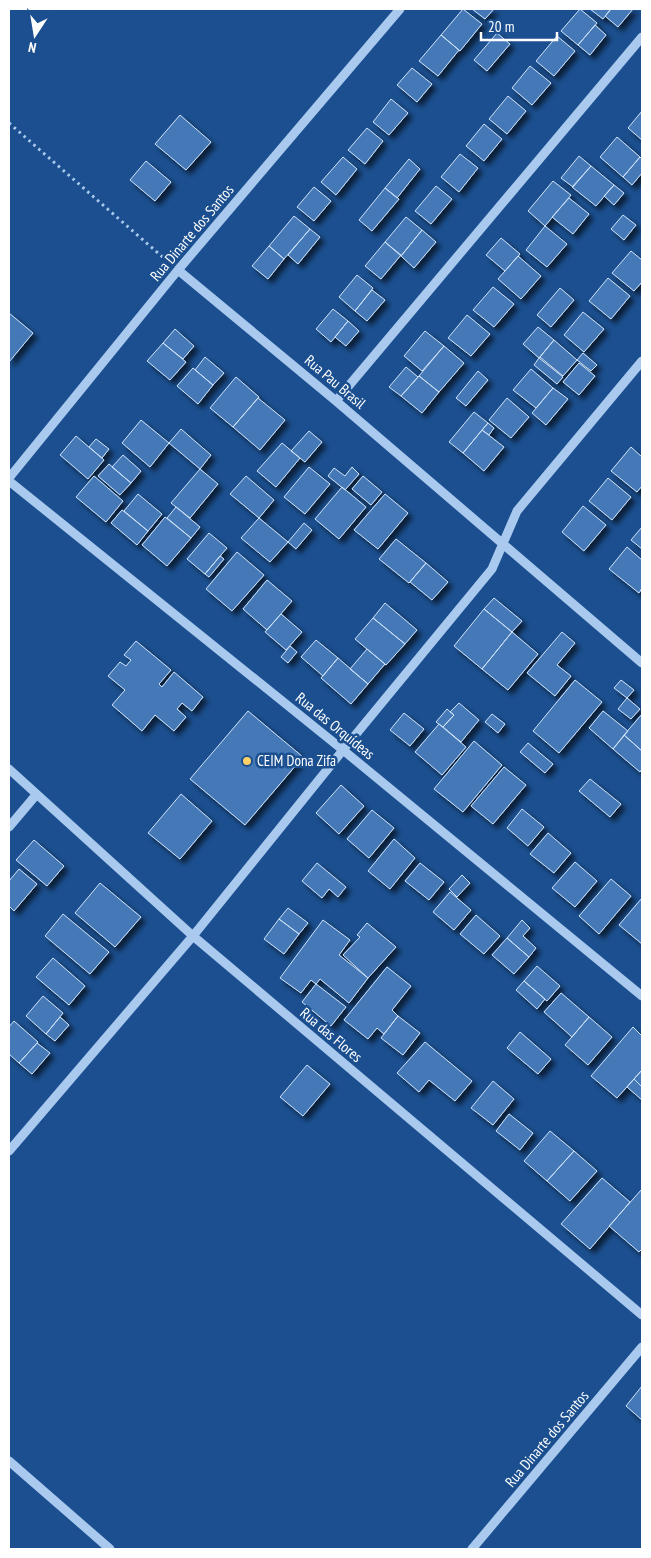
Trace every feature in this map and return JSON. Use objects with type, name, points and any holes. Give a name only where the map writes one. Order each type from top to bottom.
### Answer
[{"type":"street","name":"Rua Dinarte dos Santos","points":[[9,479],[178,270],[400,9]]},
{"type":"street","points":[[336,401],[642,37]]},
{"type":"street","name":"Rua Pau Brasil","points":[[178,270],[336,401],[642,663]]},
{"type":"street","points":[[9,1151],[193,936],[492,569],[517,511],[642,361]]},
{"type":"street","name":"Rua das Orquídeas","points":[[9,479],[642,996]]},
{"type":"street","name":"Rua das Flores","points":[[9,769],[193,936],[642,1315]]},
{"type":"street","points":[[9,828],[36,794]]},
{"type":"street","name":"Rua Dinarte dos Santos","points":[[472,1549],[642,1348]]},
{"type":"street","points":[[9,1461],[110,1549]]},
{"type":"path","points":[[9,123],[178,270]]},
{"type":"building","points":[[463,9],[482,24],[460,51],[441,35]]},
{"type":"building","points":[[472,9],[494,9],[485,19]]},
{"type":"building","points":[[580,9],[597,23],[578,45],[561,31]]},
{"type":"building","points":[[590,9],[611,9],[603,19]]},
{"type":"building","points":[[611,9],[633,9],[618,27],[605,16]]},
{"type":"building","points":[[595,25],[606,35],[590,55],[578,45]]},
{"type":"building","points":[[497,33],[510,44],[487,71],[474,60]]},
{"type":"building","points":[[441,35],[459,50],[438,76],[419,61]]},
{"type":"building","points":[[557,36],[575,51],[554,76],[536,61]]},
{"type":"building","points":[[530,66],[551,83],[532,105],[512,88]]},
{"type":"building","points":[[412,68],[432,84],[417,102],[397,85]]},
{"type":"building","points":[[508,96],[526,111],[507,134],[489,119]]},
{"type":"building","points":[[391,99],[408,113],[389,135],[373,122]]},
{"type":"building","points":[[642,111],[642,140],[628,128]]},
{"type":"building","points":[[180,115],[211,142],[186,170],[155,144]]},
{"type":"building","points":[[484,124],[502,139],[484,161],[466,146]]},
{"type":"building","points":[[367,128],[383,141],[365,164],[348,150]]},
{"type":"building","points":[[617,137],[640,157],[623,177],[600,157]]},
{"type":"building","points":[[460,154],[478,168],[459,192],[441,177]]},
{"type":"building","points":[[579,156],[591,166],[573,187],[561,178]]},
{"type":"building","points":[[343,157],[357,169],[336,195],[321,182]]},
{"type":"building","points":[[640,157],[642,159],[642,173],[632,185],[623,177]]},
{"type":"building","points":[[409,159],[420,169],[397,198],[385,188]]},
{"type":"building","points":[[146,161],[171,182],[155,201],[130,180]]},
{"type":"building","points":[[591,166],[614,185],[596,206],[572,187]]},
{"type":"building","points":[[553,181],[571,195],[545,226],[528,211]]},
{"type":"building","points":[[614,185],[624,193],[614,205],[604,196]]},
{"type":"building","points":[[436,186],[452,199],[431,224],[415,211]]},
{"type":"building","points":[[314,187],[331,201],[314,221],[297,207]]},
{"type":"building","points":[[385,188],[399,199],[372,231],[359,220]]},
{"type":"building","points":[[569,198],[589,214],[573,234],[552,217]]},
{"type":"building","points":[[623,215],[636,225],[624,240],[611,229]]},
{"type":"building","points":[[294,216],[310,229],[284,259],[269,246]]},
{"type":"building","points":[[406,217],[422,230],[401,256],[385,242]]},
{"type":"building","points":[[545,226],[567,244],[547,267],[526,250]]},
{"type":"building","points":[[310,229],[320,237],[298,264],[288,255]]},
{"type":"building","points":[[422,230],[436,242],[414,268],[401,256]]},
{"type":"building","points":[[501,238],[520,254],[505,271],[486,255]]},
{"type":"building","points":[[385,242],[401,255],[381,279],[365,266]]},
{"type":"building","points":[[269,246],[284,259],[268,279],[252,266]]},
{"type":"building","points":[[631,251],[642,260],[642,282],[634,291],[612,273]]},
{"type":"building","points":[[518,256],[541,276],[521,299],[498,279]]},
{"type":"building","points":[[357,275],[373,288],[355,311],[339,297]]},
{"type":"building","points":[[608,278],[630,296],[611,319],[589,301]]},
{"type":"building","points":[[493,287],[514,304],[494,327],[473,310]]},
{"type":"building","points":[[560,288],[574,300],[551,327],[537,315]]},
{"type":"building","points":[[372,290],[385,300],[367,321],[355,311]]},
{"type":"building","points":[[333,309],[348,321],[331,342],[316,329]]},
{"type":"building","points":[[583,312],[604,329],[584,352],[564,335]]},
{"type":"building","points":[[9,313],[33,333],[9,362]]},
{"type":"building","points":[[467,315],[490,334],[471,356],[448,338]]},
{"type":"building","points":[[348,321],[359,331],[346,346],[335,337]]},
{"type":"building","points":[[538,327],[554,340],[539,358],[523,344]]},
{"type":"building","points":[[175,329],[194,346],[183,359],[163,343]]},
{"type":"building","points":[[425,331],[444,346],[422,371],[404,356]]},
{"type":"building","points":[[554,340],[577,360],[563,376],[540,357]]},
{"type":"building","points":[[163,343],[186,362],[170,380],[147,361]]},
{"type":"building","points":[[444,346],[464,363],[439,392],[419,376]]},
{"type":"building","points":[[583,353],[597,365],[591,371],[577,360]]},
{"type":"building","points":[[205,357],[224,373],[213,385],[195,370]]},
{"type":"building","points":[[539,358],[563,377],[557,384],[534,365]]},
{"type":"building","points":[[579,363],[595,376],[579,395],[563,382]]},
{"type":"building","points":[[406,367],[418,377],[401,396],[389,387]]},
{"type":"building","points":[[193,368],[213,385],[198,404],[177,386]]},
{"type":"building","points":[[531,369],[553,388],[536,408],[513,390]]},
{"type":"building","points":[[478,371],[488,380],[466,406],[456,398]]},
{"type":"building","points":[[419,376],[439,392],[422,413],[401,396]]},
{"type":"building","points":[[236,377],[259,397],[233,427],[210,408]]},
{"type":"building","points":[[553,388],[568,399],[546,425],[532,413]]},
{"type":"building","points":[[258,398],[285,420],[260,450],[233,427]]},
{"type":"building","points":[[507,398],[529,417],[511,438],[489,420]]},
{"type":"building","points":[[474,412],[488,423],[463,453],[449,442]]},
{"type":"building","points":[[141,420],[169,443],[150,467],[122,443]]},
{"type":"building","points":[[488,423],[494,428],[489,435],[482,430]]},
{"type":"building","points":[[181,429],[211,455],[200,469],[169,443]]},
{"type":"building","points":[[482,430],[504,447],[484,471],[463,453]]},
{"type":"building","points":[[309,431],[322,442],[305,462],[291,451]]},
{"type":"building","points":[[76,436],[104,460],[88,479],[60,455]]},
{"type":"building","points":[[96,439],[109,449],[102,458],[89,447]]},
{"type":"building","points":[[282,443],[300,458],[276,487],[257,471]]},
{"type":"building","points":[[631,447],[642,457],[642,486],[637,492],[611,471]]},
{"type":"building","points":[[123,455],[141,471],[131,483],[112,467]]},
{"type":"building","points":[[109,464],[131,483],[120,495],[98,476]]},
{"type":"building","points":[[309,467],[330,484],[305,514],[284,497]]},
{"type":"building","points":[[352,467],[359,474],[345,490],[328,476],[334,468],[345,476]]},
{"type":"building","points":[[200,469],[218,484],[190,518],[171,503]]},
{"type":"building","points":[[94,476],[123,501],[106,522],[76,497]]},
{"type":"building","points":[[246,476],[274,500],[259,518],[230,494]]},
{"type":"building","points":[[363,476],[382,492],[371,505],[352,489]]},
{"type":"building","points":[[608,478],[631,497],[612,520],[589,501]]},
{"type":"building","points":[[342,487],[366,507],[339,539],[315,519]]},
{"type":"building","points":[[138,494],[162,514],[148,531],[124,511]]},
{"type":"building","points":[[385,494],[408,513],[378,549],[354,530]]},
{"type":"building","points":[[583,506],[606,525],[584,551],[562,532]]},
{"type":"building","points":[[176,507],[200,527],[191,538],[167,518]]},
{"type":"building","points":[[122,510],[148,531],[137,545],[111,523]]},
{"type":"building","points":[[165,517],[191,538],[167,566],[142,545]]},
{"type":"building","points":[[259,518],[288,542],[270,562],[241,538]]},
{"type":"building","points":[[304,523],[312,530],[296,549],[288,542]]},
{"type":"building","points":[[642,527],[642,549],[631,540]]},
{"type":"building","points":[[209,533],[227,548],[205,574],[187,559]]},
{"type":"building","points":[[396,539],[426,563],[409,583],[379,559]]},
{"type":"building","points":[[627,547],[642,560],[642,588],[639,593],[609,569]]},
{"type":"building","points":[[237,552],[264,575],[232,611],[206,589]]},
{"type":"building","points":[[220,556],[224,559],[209,577],[205,574]]},
{"type":"building","points":[[426,563],[448,582],[432,600],[410,582]]},
{"type":"building","points":[[267,580],[292,601],[267,630],[243,609]]},
{"type":"building","points":[[494,598],[522,621],[512,632],[484,609]]},
{"type":"building","points":[[385,603],[417,630],[405,644],[373,618]]},
{"type":"building","points":[[484,609],[512,632],[482,669],[454,646]]},
{"type":"building","points":[[281,614],[302,632],[286,650],[265,632]]},
{"type":"building","points":[[373,618],[405,644],[386,665],[355,639]]},
{"type":"building","points":[[512,632],[538,654],[508,690],[482,669]]},
{"type":"building","points":[[562,632],[575,643],[557,665],[571,676],[555,696],[527,673]]},
{"type":"building","points":[[316,640],[338,658],[323,676],[301,657]]},
{"type":"building","points":[[136,641],[171,670],[159,684],[162,687],[174,672],[203,697],[192,711],[182,703],[177,709],[186,717],[174,731],[155,715],[142,731],[112,705],[125,690],[108,676],[120,662],[126,666],[131,660],[124,655]]},
{"type":"building","points":[[290,646],[297,652],[288,663],[281,657]]},
{"type":"building","points":[[367,649],[385,664],[368,684],[350,669]]},
{"type":"building","points":[[338,658],[368,684],[351,704],[321,678]]},
{"type":"building","points":[[575,680],[602,702],[559,753],[533,731]]},
{"type":"building","points":[[621,680],[634,690],[627,698],[614,688]]},
{"type":"building","points":[[627,698],[640,709],[631,719],[618,709]]},
{"type":"building","points":[[459,703],[479,720],[461,742],[443,727],[454,715],[450,712]]},
{"type":"building","points":[[447,709],[454,715],[443,727],[436,722]]},
{"type":"building","points":[[248,711],[303,757],[245,825],[190,779]]},
{"type":"building","points":[[603,711],[628,731],[613,749],[589,728]]},
{"type":"building","points":[[404,713],[424,729],[410,746],[390,730]]},
{"type":"building","points":[[492,714],[505,724],[498,733],[485,722]]},
{"type":"building","points":[[642,714],[642,751],[624,735]]},
{"type":"building","points":[[439,724],[466,747],[442,775],[415,752]]},
{"type":"building","points":[[624,735],[642,751],[642,769],[640,772],[613,749]]},
{"type":"building","points":[[474,741],[502,765],[463,812],[434,789]]},
{"type":"building","points":[[528,743],[553,764],[545,773],[520,752]]},
{"type":"building","points":[[504,767],[526,785],[493,824],[471,806]]},
{"type":"building","points":[[590,779],[621,804],[610,817],[579,791]]},
{"type":"building","points":[[341,785],[364,806],[339,834],[316,813]]},
{"type":"building","points":[[181,794],[212,821],[180,859],[148,833]]},
{"type":"building","points":[[522,809],[544,827],[528,846],[507,828]]},
{"type":"building","points":[[372,810],[394,828],[369,858],[347,839]]},
{"type":"building","points":[[548,833],[571,853],[554,873],[530,854]]},
{"type":"building","points":[[394,839],[415,858],[390,889],[368,871]]},
{"type":"building","points":[[34,840],[64,866],[47,886],[16,860]]},
{"type":"building","points":[[575,862],[597,881],[575,907],[552,888]]},
{"type":"building","points":[[317,863],[346,887],[338,897],[329,889],[322,898],[302,881]]},
{"type":"building","points":[[420,863],[444,882],[429,900],[405,881]]},
{"type":"building","points":[[19,869],[37,884],[14,911],[9,906],[9,881]]},
{"type":"building","points":[[462,875],[470,883],[457,897],[449,889]]},
{"type":"building","points":[[611,879],[631,896],[599,934],[579,916]]},
{"type":"building","points":[[100,883],[141,917],[115,947],[75,913]]},
{"type":"building","points":[[450,892],[471,910],[454,930],[433,912]]},
{"type":"building","points":[[642,898],[642,944],[619,925]]},
{"type":"building","points":[[288,908],[308,923],[299,934],[279,919]]},
{"type":"building","points":[[63,914],[109,952],[90,974],[45,936]]},
{"type":"building","points":[[476,915],[500,936],[484,954],[460,934]]},
{"type":"building","points":[[279,919],[299,934],[284,954],[264,939]]},
{"type":"building","points":[[323,920],[350,940],[339,955],[368,978],[349,1003],[320,979],[316,984],[311,980],[301,993],[280,978]]},
{"type":"building","points":[[522,920],[530,928],[523,936],[536,948],[529,957],[507,938]]},
{"type":"building","points":[[367,923],[396,947],[368,978],[343,955],[360,937],[357,935]]},
{"type":"building","points":[[507,938],[529,957],[514,974],[492,955]]},
{"type":"building","points":[[53,958],[85,986],[69,1005],[36,977]]},
{"type":"building","points":[[537,966],[560,986],[547,1001],[524,981]]},
{"type":"building","points":[[387,967],[411,986],[392,1010],[398,1016],[384,1034],[377,1028],[368,1039],[344,1020]]},
{"type":"building","points":[[524,981],[545,999],[537,1009],[516,990]]},
{"type":"building","points":[[316,984],[346,1007],[331,1026],[302,1002]]},
{"type":"building","points":[[561,993],[589,1017],[572,1037],[544,1012]]},
{"type":"building","points":[[43,996],[63,1013],[46,1034],[26,1016]]},
{"type":"building","points":[[398,1016],[420,1033],[403,1055],[381,1038]]},
{"type":"building","points":[[60,1017],[69,1025],[55,1041],[46,1034]]},
{"type":"building","points":[[589,1017],[612,1037],[588,1065],[565,1045]]},
{"type":"building","points":[[14,1021],[38,1042],[19,1063],[9,1054],[9,1027]]},
{"type":"building","points":[[633,1027],[642,1036],[642,1070],[617,1098],[591,1076]]},
{"type":"building","points":[[520,1032],[551,1059],[538,1074],[507,1048]]},
{"type":"building","points":[[425,1042],[472,1081],[455,1101],[429,1080],[419,1092],[397,1073]]},
{"type":"building","points":[[37,1043],[50,1053],[32,1074],[19,1063]]},
{"type":"building","points":[[307,1065],[330,1084],[303,1116],[280,1097]]},
{"type":"building","points":[[642,1070],[642,1087],[634,1079]]},
{"type":"building","points":[[634,1079],[642,1087],[642,1100],[627,1087]]},
{"type":"building","points":[[493,1081],[514,1099],[493,1125],[471,1108]]},
{"type":"building","points":[[509,1114],[533,1133],[520,1150],[496,1131]]},
{"type":"building","points":[[550,1131],[574,1151],[547,1181],[524,1161]]},
{"type":"building","points":[[574,1151],[597,1171],[570,1201],[547,1181]]},
{"type":"building","points":[[602,1178],[630,1202],[590,1249],[561,1224]]},
{"type":"building","points":[[642,1189],[642,1249],[639,1252],[609,1226]]},
{"type":"building","points":[[642,1386],[642,1420],[626,1406]]},
{"type":"place","name":"CEIM Dona Zifa","points":[[247,761]]}]
